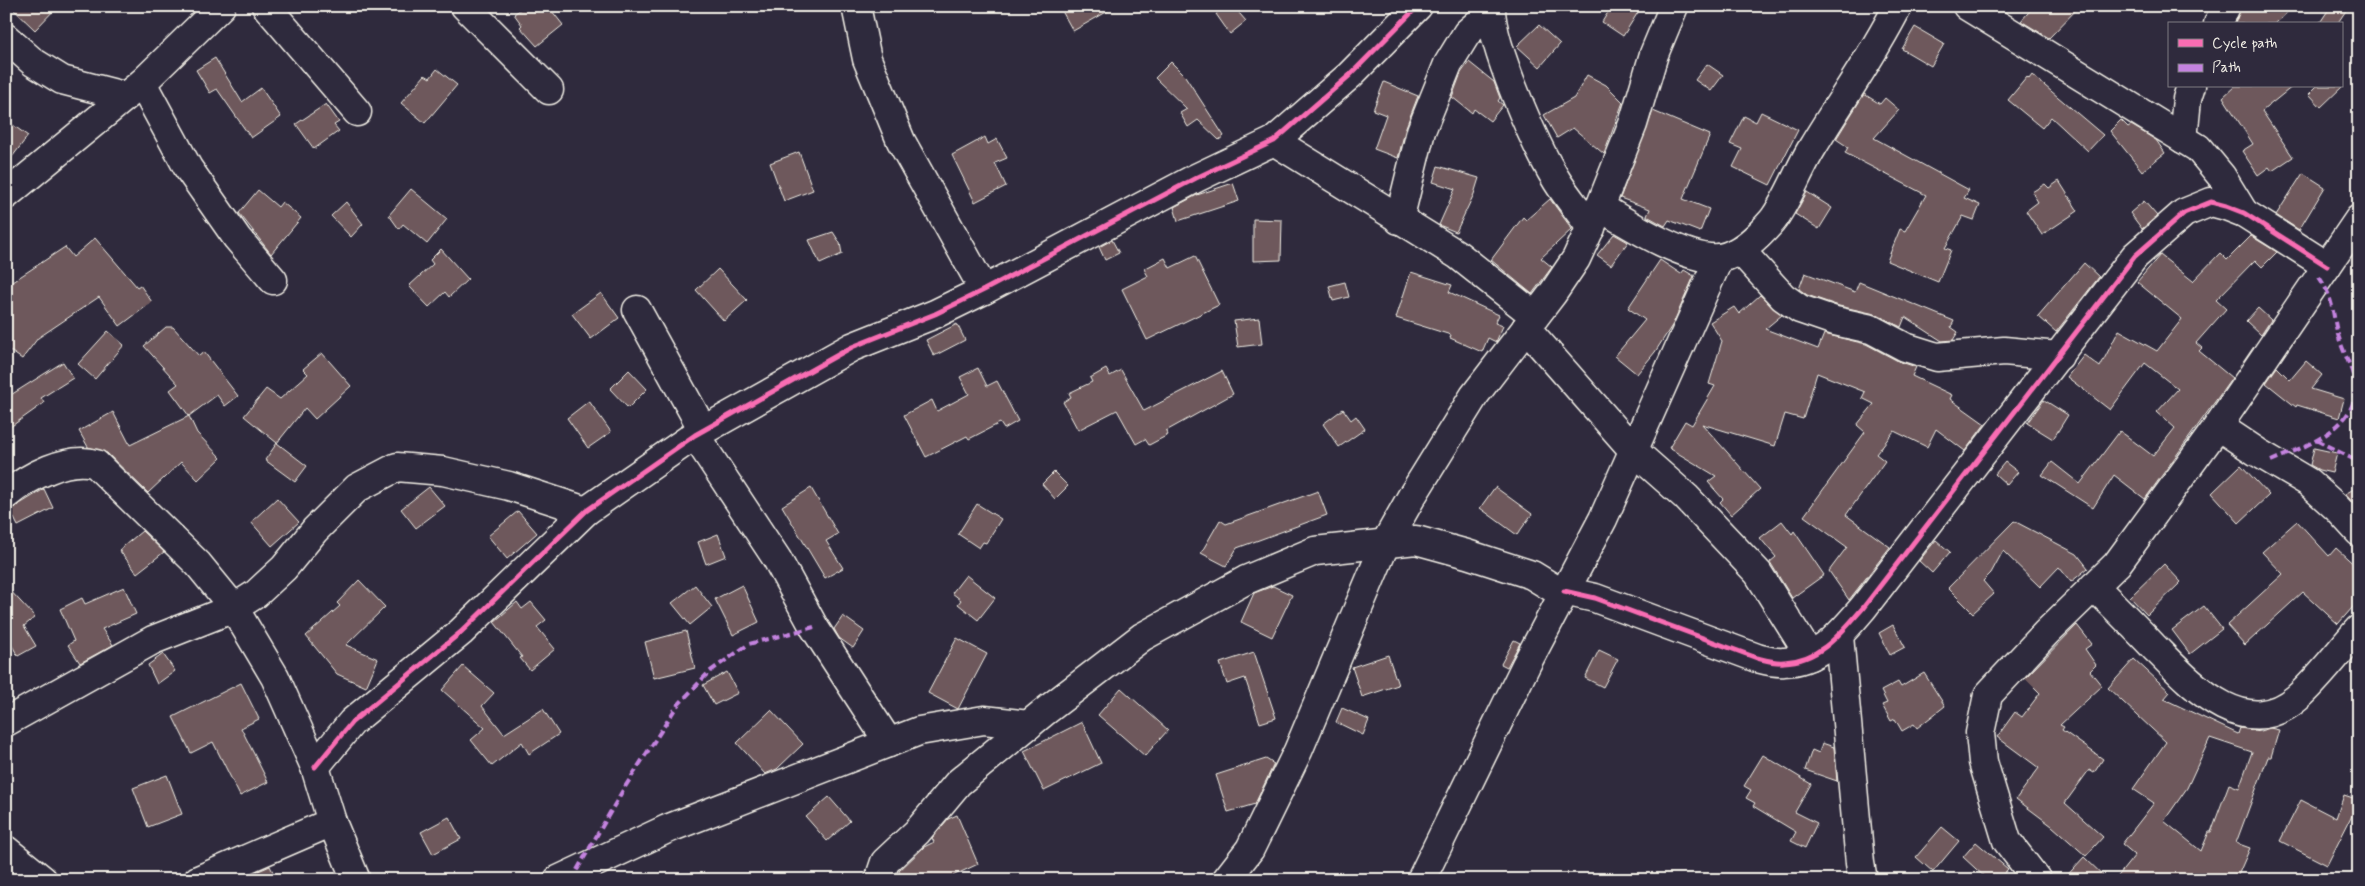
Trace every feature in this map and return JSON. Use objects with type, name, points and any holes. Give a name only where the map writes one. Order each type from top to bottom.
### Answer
[{"type":"street","points":[[6,195],[133,89],[221,6]]},
{"type":"street","points":[[266,6],[357,112]]},
{"type":"street","points":[[465,6],[549,90]]},
{"type":"street","points":[[856,6],[866,59],[902,141],[984,290]]},
{"type":"street","points":[[315,768],[352,722],[462,632],[586,510],[699,433],[852,347],[936,314],[1196,178],[1274,141],[1350,75],[1418,6]]},
{"type":"street","points":[[1226,880],[1250,849],[1298,750],[1386,542],[1474,396],[1531,322],[1576,259],[1596,217],[1633,124],[1654,54],[1674,6]]},
{"type":"street","points":[[1421,880],[1564,592],[1603,519],[1730,254],[1773,220],[1811,150],[1886,31],[1898,6]]},
{"type":"street","points":[[1968,6],[2198,148],[2216,170],[2244,213]]},
{"type":"street","points":[[2219,22],[2226,6]]},
{"type":"street","points":[[1399,220],[1421,131],[1448,64],[1467,33],[1491,10]]},
{"type":"street","points":[[1491,10],[1497,44],[1531,130],[1557,181],[1596,217],[1632,226],[1688,254],[1730,254],[1800,309],[1871,329],[1905,347],[1937,357],[2004,351],[2059,356]]},
{"type":"street","points":[[6,38],[33,62],[62,80],[133,89],[237,238],[273,280]]},
{"type":"street","points":[[2183,139],[2187,99],[2190,88]]},
{"type":"street","points":[[1274,141],[1458,255],[1531,322],[1634,451],[1686,497],[1758,573],[1810,656]]},
{"type":"street","points":[[879,880],[885,862],[917,832],[958,783],[1142,637],[1246,580],[1315,551],[1416,540],[1532,575],[1564,592],[1613,604],[1757,658],[1784,662],[1810,656],[1830,645],[1869,601],[2135,256],[2184,213],[2211,202],[2226,206],[2244,213],[2327,266]]},
{"type":"street","points":[[2037,880],[2007,841],[1983,762],[1980,733],[1988,695],[2046,633],[2118,564],[2218,426],[2359,219]]},
{"type":"street","points":[[637,310],[699,433],[777,559],[814,628],[889,743]]},
{"type":"street","points":[[2218,426],[2308,482],[2338,508],[2359,532]]},
{"type":"street","points":[[6,495],[24,481],[72,462],[84,460],[96,464],[198,564],[234,608],[275,677],[315,768],[332,822],[356,880]]},
{"type":"street","points":[[6,722],[153,640],[234,608],[256,594],[284,568],[316,530],[357,488],[397,467],[443,471],[509,486],[586,510]]},
{"type":"street","points":[[2094,586],[2193,687],[2214,702],[2234,711],[2268,714],[2297,698],[2359,629]]},
{"type":"street","points":[[1838,636],[1863,880]]},
{"type":"street","points":[[558,880],[667,829],[919,731],[984,720],[1029,725]]},
{"type":"street","points":[[198,880],[332,822]]},
{"type":"street","points":[[6,850],[43,880]]},
{"type":"building","points":[[10,6],[58,6],[35,30]]},
{"type":"building","points":[[525,6],[548,6],[563,25],[537,46],[520,27],[522,25],[514,14]]},
{"type":"building","points":[[1071,6],[1117,6],[1073,31],[1062,11]]},
{"type":"building","points":[[1226,6],[1233,6],[1246,21],[1230,34],[1216,14]]},
{"type":"building","points":[[1612,6],[1642,6],[1623,36],[1602,22]]},
{"type":"building","points":[[2034,6],[2080,6],[2049,38],[2021,21]]},
{"type":"building","points":[[2241,6],[2294,6],[2277,22],[2236,22]]},
{"type":"building","points":[[2331,6],[2349,6],[2338,22],[2320,22]]},
{"type":"building","points":[[1539,25],[1560,44],[1540,67],[1517,46]]},
{"type":"building","points":[[1915,27],[1944,44],[1931,66],[1902,49]]},
{"type":"building","points":[[215,58],[242,102],[261,88],[281,117],[251,138],[217,89],[210,93],[196,70]]},
{"type":"building","points":[[1171,62],[1185,76],[1224,136],[1219,140],[1198,120],[1188,127],[1180,113],[1187,109],[1155,78]]},
{"type":"building","points":[[1469,62],[1494,82],[1500,98],[1498,101],[1503,105],[1490,121],[1474,109],[1472,113],[1452,97],[1461,73]]},
{"type":"building","points":[[1707,64],[1723,75],[1711,91],[1695,80]]},
{"type":"building","points":[[437,69],[457,85],[425,123],[401,103],[425,75],[430,78]]},
{"type":"building","points":[[1587,75],[1606,85],[1623,102],[1604,154],[1573,128],[1557,138],[1544,115],[1574,98]]},
{"type":"building","points":[[2032,75],[2103,135],[2088,151],[2051,117],[2042,128],[2008,100],[2027,77],[2029,79]]},
{"type":"building","points":[[1384,82],[1418,96],[1406,127],[1398,158],[1374,149],[1386,115],[1373,110]]},
{"type":"building","points":[[2233,88],[2291,88],[2262,111],[2293,157],[2272,171],[2269,167],[2258,175],[2242,151],[2253,144],[2223,97]]},
{"type":"building","points":[[2315,88],[2341,88],[2321,107],[2309,94]]},
{"type":"building","points":[[1864,94],[1880,104],[1885,98],[1899,110],[1874,138],[1969,190],[1964,198],[1980,205],[1974,220],[1963,216],[1945,248],[1951,250],[1938,282],[1887,261],[1900,229],[1905,231],[1926,195],[1845,153],[1848,147],[1836,139]]},
{"type":"building","points":[[326,104],[339,122],[334,125],[339,131],[314,149],[296,124]]},
{"type":"building","points":[[1653,111],[1710,135],[1683,199],[1709,209],[1700,232],[1669,220],[1665,226],[1647,216],[1650,209],[1620,198]]},
{"type":"building","points":[[1761,112],[1798,130],[1770,185],[1733,167],[1742,149],[1730,144],[1744,116],[1756,122]]},
{"type":"building","points":[[6,120],[28,136],[6,165]]},
{"type":"building","points":[[2121,120],[2128,127],[2131,125],[2156,140],[2165,153],[2142,171],[2110,131]]},
{"type":"building","points":[[985,137],[988,144],[997,139],[1007,158],[995,163],[1006,186],[975,202],[952,155]]},
{"type":"building","points":[[799,152],[813,190],[784,201],[770,163]]},
{"type":"building","points":[[1438,166],[1479,178],[1474,194],[1456,232],[1439,225],[1455,189],[1433,182]]},
{"type":"building","points":[[2303,173],[2325,187],[2299,230],[2276,215]]},
{"type":"building","points":[[2059,181],[2078,211],[2042,235],[2026,211],[2038,202],[2032,192],[2045,184],[2049,188]]},
{"type":"building","points":[[1233,183],[1239,201],[1178,221],[1174,207],[1197,195]]},
{"type":"building","points":[[411,189],[447,219],[427,244],[403,224],[399,229],[389,215]]},
{"type":"building","points":[[258,190],[278,207],[282,202],[301,218],[271,254],[239,213]]},
{"type":"building","points":[[1807,192],[1832,208],[1819,229],[1795,214]]},
{"type":"building","points":[[1550,199],[1572,229],[1541,258],[1552,267],[1532,294],[1491,260],[1523,217],[1526,220]]},
{"type":"building","points":[[2144,201],[2157,216],[2142,229],[2130,213]]},
{"type":"building","points":[[346,202],[363,224],[351,237],[331,216]]},
{"type":"building","points":[[1253,219],[1282,220],[1281,260],[1253,261]]},
{"type":"building","points":[[833,232],[840,243],[842,254],[820,264],[809,240]]},
{"type":"building","points":[[1614,234],[1628,242],[1611,265],[1597,255]]},
{"type":"building","points":[[2251,236],[2277,252],[2262,267],[2255,260],[2216,300],[2226,309],[2196,343],[2202,348],[2199,351],[2232,378],[2145,499],[2114,475],[2093,508],[2042,475],[2052,462],[2080,484],[2120,431],[2153,456],[2175,428],[2157,412],[2178,389],[2145,363],[2110,410],[2067,377],[2084,355],[2100,367],[2119,330],[2157,351],[2182,319],[2137,282],[2160,255],[2193,281],[2220,253],[2227,260]]},
{"type":"building","points":[[95,238],[137,287],[140,285],[152,302],[120,326],[99,297],[38,338],[22,359],[6,348],[6,286],[65,247],[73,257]]},
{"type":"building","points":[[1112,240],[1119,253],[1105,260],[1099,247]]},
{"type":"building","points":[[441,249],[468,279],[449,297],[445,292],[429,307],[409,286],[433,264],[430,260]]},
{"type":"building","points":[[1195,256],[1219,305],[1147,340],[1122,289],[1148,276],[1144,269],[1165,258],[1170,268]]},
{"type":"building","points":[[1660,260],[1681,274],[1684,270],[1694,276],[1673,324],[1655,352],[1637,374],[1615,356],[1645,320],[1628,308]]},
{"type":"building","points":[[2084,263],[2099,277],[2056,332],[2038,316]]},
{"type":"building","points":[[718,269],[747,300],[724,321],[696,290]]},
{"type":"building","points":[[1411,272],[1452,285],[1449,292],[1499,315],[1495,323],[1503,326],[1496,342],[1488,338],[1482,352],[1450,338],[1451,335],[1396,318]]},
{"type":"building","points":[[1805,273],[1855,292],[1859,282],[1954,321],[1951,327],[1958,332],[1953,340],[1942,341],[1905,317],[1901,327],[1875,314],[1839,306],[1807,295],[1799,289]]},
{"type":"building","points":[[1345,282],[1349,297],[1333,301],[1329,286]]},
{"type":"building","points":[[601,293],[619,318],[591,339],[572,314]]},
{"type":"building","points":[[1760,295],[1782,315],[1765,329],[1818,349],[1824,334],[1866,344],[1898,361],[1916,367],[1912,376],[1952,395],[1950,399],[1985,424],[1965,451],[1936,429],[1927,447],[1894,431],[1876,454],[1885,461],[1846,515],[1890,547],[1849,600],[1829,571],[1847,547],[1804,516],[1865,432],[1857,425],[1874,404],[1862,398],[1865,392],[1817,373],[1803,419],[1785,414],[1775,446],[1702,424],[1760,489],[1731,515],[1720,502],[1723,499],[1708,482],[1716,476],[1669,448],[1685,421],[1692,425],[1715,386],[1709,384],[1722,341],[1710,322],[1734,307],[1739,314]]},
{"type":"building","points":[[2258,308],[2271,320],[2261,335],[2246,321]]},
{"type":"building","points":[[1259,318],[1262,344],[1238,347],[1234,321]]},
{"type":"building","points":[[957,324],[965,340],[934,356],[926,340]]},
{"type":"building","points":[[166,327],[173,327],[199,356],[204,352],[238,396],[225,406],[217,395],[189,416],[170,390],[178,384],[144,346]]},
{"type":"building","points":[[108,331],[124,345],[95,379],[78,364]]},
{"type":"building","points":[[322,353],[351,386],[315,419],[305,408],[277,443],[244,416],[266,389],[280,399],[308,374],[303,369]]},
{"type":"building","points":[[2306,361],[2322,375],[2311,389],[2344,399],[2339,418],[2297,405],[2296,407],[2266,383],[2277,367],[2290,380]]},
{"type":"building","points":[[63,362],[73,378],[41,398],[44,403],[6,430],[6,398]]},
{"type":"building","points":[[978,368],[987,386],[997,381],[1018,421],[1004,429],[1000,423],[969,439],[967,436],[926,457],[904,415],[932,400],[937,411],[969,394],[960,377]]},
{"type":"building","points":[[1106,369],[1110,376],[1121,370],[1144,411],[1222,371],[1233,394],[1166,431],[1168,435],[1149,445],[1145,439],[1136,444],[1117,410],[1078,430],[1063,402],[1071,397],[1069,393],[1092,382],[1090,378]]},
{"type":"building","points":[[629,370],[647,389],[628,408],[610,389]]},
{"type":"building","points":[[2044,400],[2068,415],[2053,439],[2027,423]]},
{"type":"building","points":[[589,401],[611,432],[588,448],[567,418]]},
{"type":"building","points":[[1343,409],[1351,420],[1356,416],[1365,429],[1339,447],[1323,424]]},
{"type":"building","points":[[113,412],[130,445],[189,416],[197,433],[221,458],[198,480],[181,462],[148,493],[107,453],[88,447],[79,431]]},
{"type":"building","points":[[277,443],[307,466],[295,482],[265,460]]},
{"type":"building","points":[[2314,448],[2337,453],[2332,473],[2319,470],[2310,465]]},
{"type":"building","points":[[2005,462],[2018,472],[2007,485],[1995,474]]},
{"type":"building","points":[[2241,465],[2269,495],[2239,523],[2212,493]]},
{"type":"building","points":[[1054,472],[1068,486],[1055,499],[1042,484]]},
{"type":"building","points":[[2359,486],[2359,509],[2345,494]]},
{"type":"building","points":[[429,487],[445,506],[416,528],[401,509]]},
{"type":"building","points":[[1495,487],[1532,514],[1517,535],[1480,508]]},
{"type":"building","points":[[811,488],[838,534],[826,541],[843,568],[825,578],[782,506]]},
{"type":"building","points":[[44,489],[53,508],[18,526],[10,510]]},
{"type":"building","points":[[1318,491],[1327,515],[1237,548],[1226,566],[1201,553],[1220,520],[1226,524]]},
{"type":"building","points":[[277,498],[299,522],[272,546],[251,522]]},
{"type":"building","points":[[977,504],[1001,519],[986,543],[983,542],[979,548],[958,534]]},
{"type":"building","points":[[518,511],[537,533],[507,559],[488,536]]},
{"type":"building","points":[[1782,521],[1792,534],[1794,531],[1824,575],[1792,598],[1770,562],[1776,557],[1760,538]]},
{"type":"building","points":[[2014,521],[2077,554],[2088,568],[2071,582],[2059,567],[2040,587],[2003,551],[1991,573],[1983,581],[1994,594],[1973,613],[1948,588]]},
{"type":"building","points":[[2297,521],[2329,556],[2336,548],[2359,569],[2359,600],[2338,624],[2303,592],[2245,645],[2227,625],[2283,574],[2262,552]]},
{"type":"building","points":[[142,531],[164,552],[137,573],[119,550]]},
{"type":"building","points":[[718,534],[726,556],[706,564],[698,542]]},
{"type":"building","points":[[1936,540],[1950,552],[1932,573],[1919,561]]},
{"type":"building","points":[[2164,564],[2181,582],[2147,615],[2130,597]]},
{"type":"building","points":[[966,575],[995,598],[978,620],[958,604],[961,600],[952,593]]},
{"type":"building","points":[[359,580],[385,607],[346,645],[378,659],[366,687],[337,674],[306,636],[340,606],[337,603]]},
{"type":"building","points":[[695,585],[712,607],[690,625],[672,603]]},
{"type":"building","points":[[742,585],[759,622],[733,635],[715,599]]},
{"type":"building","points":[[6,586],[35,617],[24,626],[36,646],[18,656],[6,635]]},
{"type":"building","points":[[1273,586],[1292,595],[1272,637],[1241,622],[1254,593]]},
{"type":"building","points":[[124,587],[136,614],[102,629],[113,645],[80,663],[68,645],[74,641],[60,609],[82,598],[85,604]]},
{"type":"building","points":[[517,602],[522,609],[531,602],[546,620],[537,627],[555,649],[530,670],[494,622]]},
{"type":"building","points":[[2204,606],[2222,629],[2190,654],[2172,630]]},
{"type":"building","points":[[843,616],[864,631],[853,648],[839,638],[834,629]]},
{"type":"building","points":[[1893,625],[1905,647],[1890,655],[1879,633]]},
{"type":"building","points":[[2077,625],[2092,644],[2085,649],[2096,665],[2090,671],[2102,686],[2060,725],[2064,727],[2062,730],[2103,759],[2094,773],[2089,770],[2065,803],[2103,837],[2086,856],[2052,826],[2016,799],[2039,768],[1997,737],[2015,712],[2022,717],[2040,693],[2025,678]]},
{"type":"building","points":[[686,631],[695,668],[654,678],[645,642]]},
{"type":"building","points":[[957,638],[987,654],[958,709],[928,693]]},
{"type":"building","points":[[1514,640],[1520,643],[1507,667],[1501,664]]},
{"type":"building","points":[[1599,650],[1618,659],[1603,687],[1585,678]]},
{"type":"building","points":[[1254,652],[1276,718],[1260,723],[1245,678],[1227,684],[1220,663]]},
{"type":"building","points":[[163,654],[175,671],[157,684],[148,665]]},
{"type":"building","points":[[1388,655],[1398,685],[1362,697],[1352,667]]},
{"type":"building","points":[[2134,659],[2170,692],[2164,699],[2238,734],[2240,728],[2260,731],[2270,728],[2279,730],[2271,757],[2268,757],[2236,843],[2250,848],[2236,880],[2115,880],[2135,855],[2122,844],[2154,803],[2133,789],[2166,742],[2108,688]],"holes":[[[2210,738],[2252,752],[2239,788],[2229,784],[2211,832],[2209,832],[2201,851],[2164,821],[2187,788]]]},
{"type":"building","points":[[463,666],[494,693],[482,706],[504,734],[543,709],[559,734],[529,754],[522,742],[492,766],[471,740],[485,728],[442,690]]},
{"type":"building","points":[[727,672],[738,693],[714,705],[703,685]]},
{"type":"building","points":[[1924,673],[1945,706],[1917,728],[1914,724],[1902,731],[1895,719],[1891,721],[1882,705],[1887,703],[1881,691],[1898,682],[1901,687]]},
{"type":"building","points":[[241,683],[259,719],[241,728],[268,782],[240,796],[213,742],[191,753],[173,717]]},
{"type":"building","points":[[1121,688],[1168,730],[1145,756],[1098,715]]},
{"type":"building","points":[[1342,708],[1369,720],[1363,735],[1336,722]]},
{"type":"building","points":[[771,710],[803,744],[777,769],[765,774],[737,743]]},
{"type":"building","points":[[1082,722],[1101,763],[1044,791],[1024,751]]},
{"type":"building","points":[[1822,743],[1834,747],[1837,781],[1805,770],[1812,750],[1819,753]]},
{"type":"building","points":[[1763,755],[1811,784],[1795,812],[1817,823],[1805,848],[1791,841],[1796,832],[1753,806],[1755,803],[1746,798],[1751,790],[1744,786]]},
{"type":"building","points":[[1266,759],[1274,764],[1255,804],[1228,812],[1216,775]]},
{"type":"building","points":[[167,775],[182,814],[148,827],[133,788]]},
{"type":"building","points":[[2344,795],[2359,800],[2359,802],[2327,865],[2280,841],[2301,800],[2336,818]]},
{"type":"building","points":[[829,797],[850,821],[827,841],[806,817]]},
{"type":"building","points":[[957,815],[978,864],[944,880],[901,880],[899,871],[924,847],[934,842],[932,838],[948,819]]},
{"type":"building","points":[[449,817],[461,839],[433,854],[421,832]]},
{"type":"building","points":[[1942,827],[1959,841],[1933,872],[1916,857]]},
{"type":"building","points":[[1976,842],[2008,869],[1998,880],[1988,880],[1963,857]]},
{"type":"building","points":[[2084,857],[2108,880],[2063,880]]},
{"type":"building","points":[[270,866],[277,880],[238,880]]},
{"type":"marked path","points":[[2271,461],[2327,434],[2348,413],[2354,399],[2355,384],[2353,373],[2337,332],[2331,301],[2319,277]]},
{"type":"marked path","points":[[2316,440],[2359,462]]},
{"type":"marked path","points":[[577,870],[623,790],[677,706],[709,672],[749,644],[814,627]]},
{"type":"cycle path","points":[[315,767],[352,722],[461,632],[586,511],[695,435],[852,347],[935,314],[1196,178],[1274,141],[1350,75],[1418,6]]},
{"type":"cycle path","points":[[1564,591],[1595,598],[1757,658],[1781,662],[1808,657],[1838,636],[1863,608],[2135,256],[2184,213],[2211,202],[2226,206],[2244,213],[2327,266]]}]
